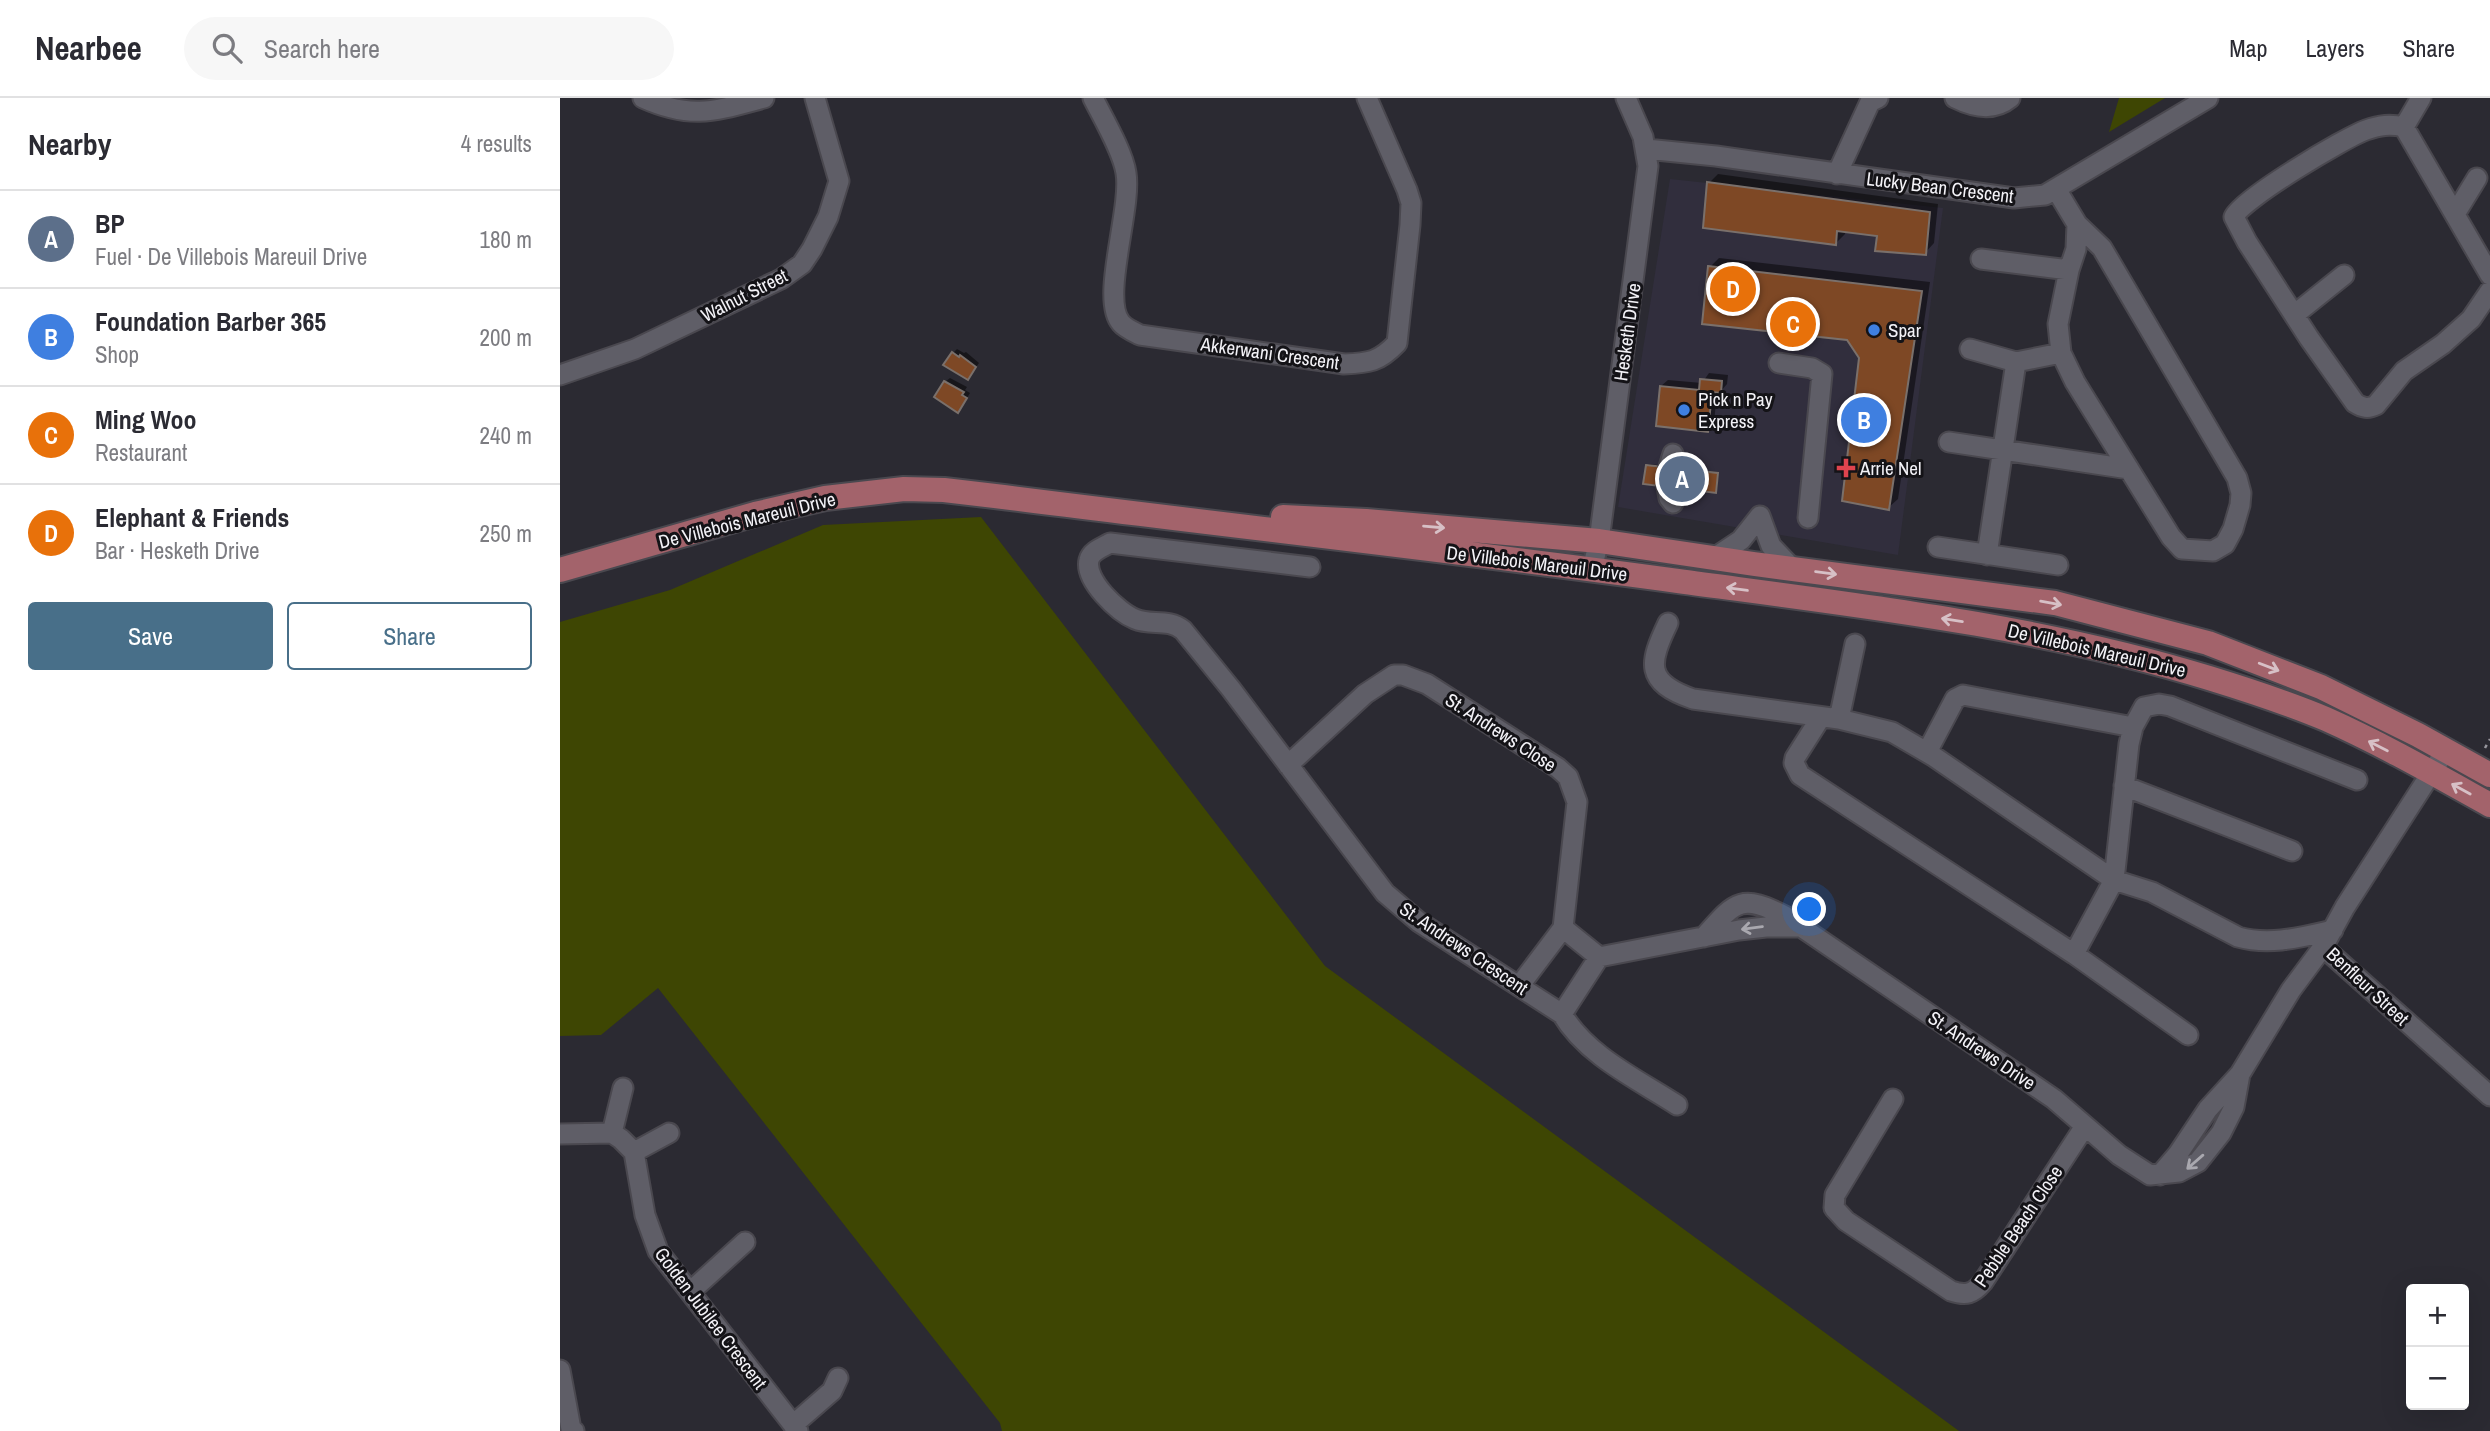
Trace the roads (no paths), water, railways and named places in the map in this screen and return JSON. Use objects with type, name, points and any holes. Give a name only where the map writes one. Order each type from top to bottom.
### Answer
[{"type":"main road","name":"De Villebois Mareuil Drive","points":[[560,562],[808,492],[905,481],[927,481],[1179,511],[1366,521],[1599,541],[2055,603],[2195,640],[2321,687],[2490,775]]},
{"type":"main road","name":"De Villebois Mareuil Drive","points":[[560,570],[790,506],[830,498],[904,489],[995,496],[1592,569],[2011,629],[2139,656],[2325,719],[2490,805]]},
{"type":"street","points":[[643,98],[673,110],[701,113],[764,98]]},
{"type":"street","name":"Walnut Street","points":[[560,375],[635,349],[781,279],[802,264],[828,217],[839,181],[816,98]]},
{"type":"street","name":"Akkerwani Crescent","points":[[1094,98],[1126,170],[1127,197],[1114,289],[1114,306],[1121,323],[1140,335],[1344,364],[1376,360],[1385,356],[1397,343],[1410,225],[1411,203],[1408,190],[1367,98]]},
{"type":"street","name":"Hesketh Drive","points":[[1592,569],[1599,541],[1647,189],[1646,149],[1626,98]]},
{"type":"street","points":[[1955,98],[1987,108],[2004,103],[2010,98]]},
{"type":"street","name":"Lucky Bean Crescent","points":[[1646,149],[2014,198],[2041,197],[2208,98]]},
{"type":"street","points":[[2404,127],[2421,98]]},
{"type":"street","points":[[1837,174],[1870,99]]},
{"type":"street","points":[[2404,127],[2385,124],[2356,134],[2260,192],[2235,213],[2235,221],[2294,315],[2355,402],[2362,407],[2370,408],[2376,405],[2404,371],[2443,344],[2471,319],[2490,291]]},
{"type":"street","points":[[2404,127],[2490,275]]},
{"type":"street","points":[[2455,214],[2477,178]]},
{"type":"street","points":[[2056,189],[2077,224],[2102,248],[2237,478],[2241,493],[2233,529],[2225,544],[2213,551],[2182,549],[2171,537],[2075,382],[2061,353],[2058,324],[2076,249],[2077,224]]},
{"type":"street","points":[[1981,259],[2069,270]]},
{"type":"street","points":[[2294,315],[2344,275]]},
{"type":"street","points":[[1970,349],[2016,362],[2061,353]]},
{"type":"street","points":[[1987,555],[2016,362]]},
{"type":"street","points":[[1779,363],[1812,368],[1822,374],[1808,518]]},
{"type":"street","points":[[1949,442],[2129,469]]},
{"type":"street","points":[[1714,558],[1741,540],[1760,516],[1771,546],[1793,569]]},
{"type":"street","name":"St. Andrews Crescent","points":[[1310,567],[1110,543],[1092,554],[1089,560],[1090,573],[1114,605],[1136,620],[1175,624],[1231,690],[1394,901],[1419,922],[1562,1014],[1571,1029],[1589,1046],[1677,1105]]},
{"type":"street","points":[[1938,547],[2058,565]]},
{"type":"street","points":[[1668,624],[1653,662],[1656,676],[1669,688],[1693,699],[1830,718],[1892,732],[1927,752],[2114,880],[2152,892],[2224,931],[2252,941],[2290,940],[2333,930]]},
{"type":"street","points":[[1855,644],[1830,718],[1795,758],[1794,764],[1800,775],[2074,954],[2188,1035]]},
{"type":"street","name":"St. Andrews Close","points":[[1288,765],[1365,694],[1383,681],[1394,675],[1403,675],[1427,684],[1568,777],[1577,802],[1563,928]]},
{"type":"street","points":[[1927,752],[1955,699],[1963,695],[2133,727]]},
{"type":"street","points":[[2074,954],[2114,880],[2133,727],[2144,707],[2159,704],[2170,706],[2357,780]]},
{"type":"street","name":"Benfleur Street","points":[[2446,750],[2345,906],[2323,947],[2490,1096]]},
{"type":"street","points":[[2124,786],[2292,851]]},
{"type":"street","name":"St. Andrews Drive","points":[[1600,957],[1766,927],[1801,927],[2054,1099],[2132,1165],[2150,1175],[2160,1175],[2179,1172],[2198,1162],[2221,1133],[2234,1107],[2240,1073],[2291,990],[2323,947]]},
{"type":"street","points":[[1520,985],[1563,928],[1600,957],[1562,1014]]},
{"type":"street","points":[[612,1133],[623,1088]]},
{"type":"street","name":"Pebble Beach Close","points":[[1893,1099],[1835,1195],[1834,1208],[1846,1221],[1951,1291],[1963,1295],[1975,1292],[1983,1282],[2085,1126]]},
{"type":"street","points":[[560,1134],[612,1133],[634,1152],[669,1133]]},
{"type":"street","name":"Golden Jubilee Crescent","points":[[634,1152],[645,1215],[658,1251],[796,1428]]},
{"type":"street","points":[[691,1291],[745,1242]]},
{"type":"street","points":[[560,1370],[570,1430]]},
{"type":"street","points":[[796,1428],[832,1391],[838,1378]]},
{"type":"place","name":"Elephant & Friends","points":[[1733,289]]},
{"type":"place","name":"Ming Woo","points":[[1793,324]]},
{"type":"place","name":"Spar","points":[[1874,330]]},
{"type":"place","name":"Pick n Pay Express","points":[[1684,410]]},
{"type":"place","name":"Foundation Barber 365","points":[[1864,420]]},
{"type":"place","name":"Arrie Nel","points":[[1846,468]]},
{"type":"place","name":"BP","points":[[1682,479]]}]
